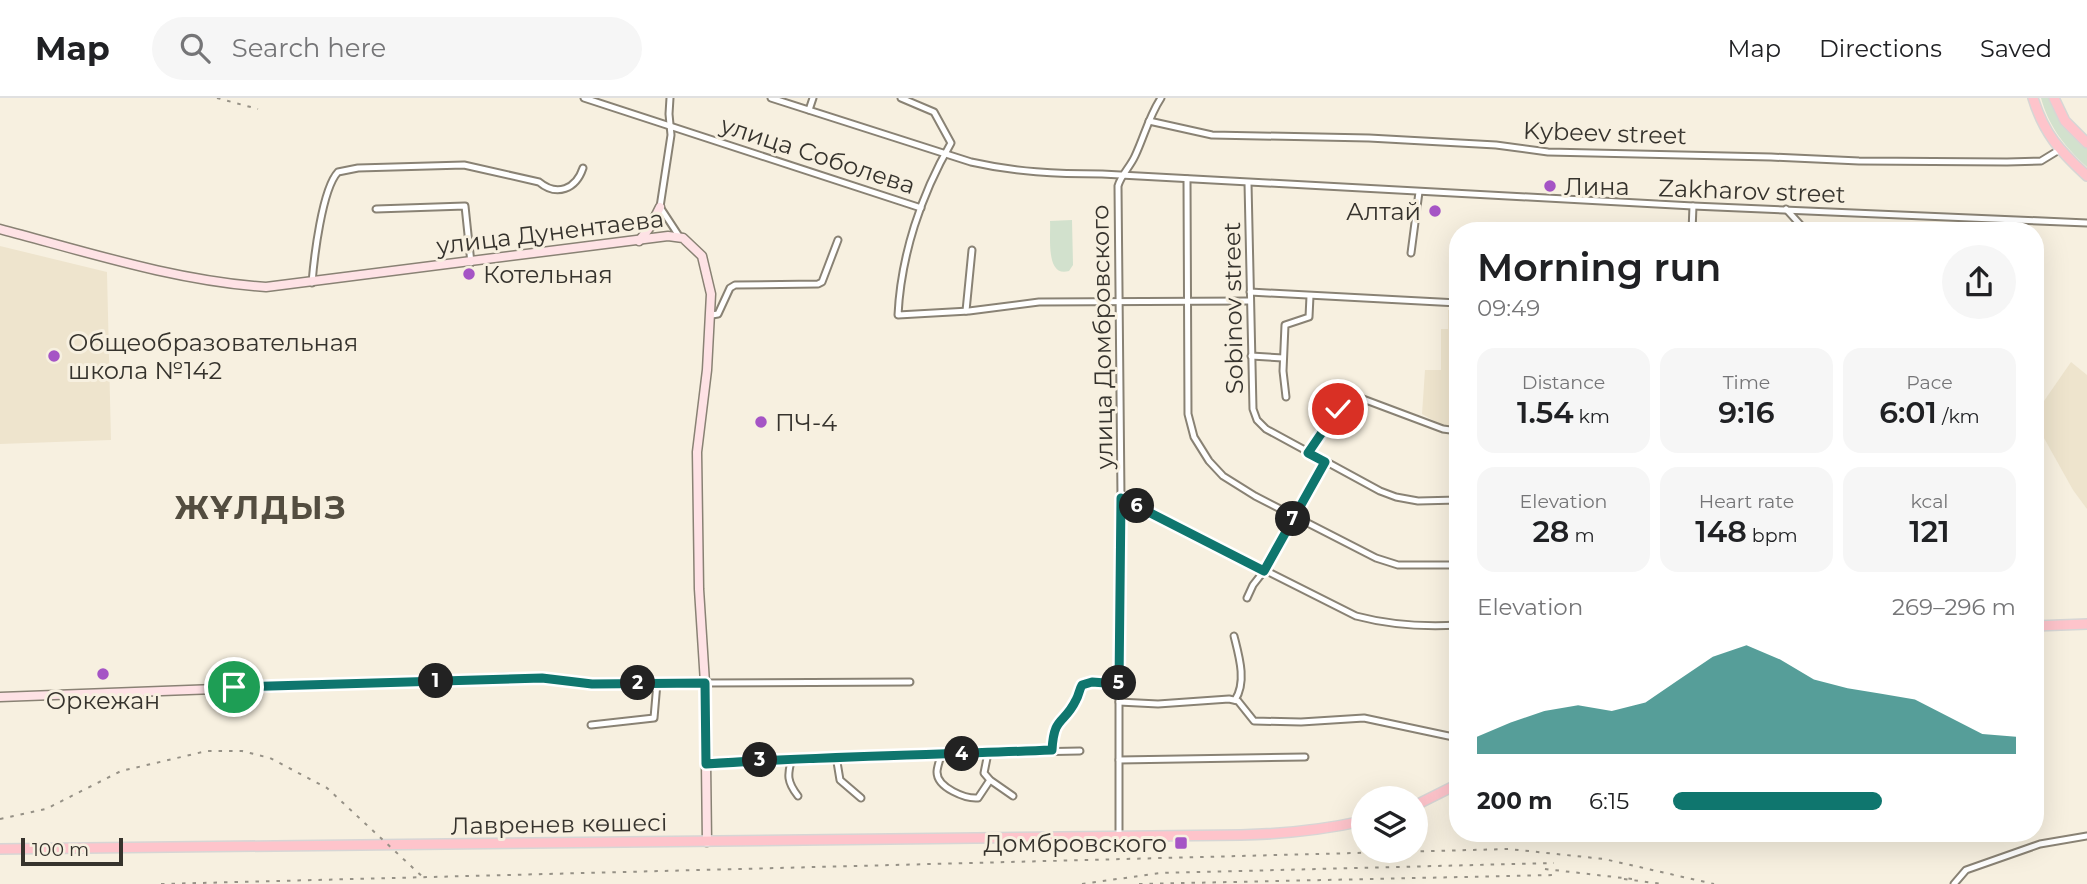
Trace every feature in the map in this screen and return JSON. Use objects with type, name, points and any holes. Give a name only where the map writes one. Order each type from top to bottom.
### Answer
[{"type":"main road","points":[[2033,98],[2044,126],[2059,150],[2087,176]]},
{"type":"main road","points":[[2054,98],[2065,121],[2087,143]]},
{"type":"main road","points":[[2044,626],[2087,624]]},
{"type":"main road","points":[[1428,799],[1449,788]]},
{"type":"main road","name":"Лавренев көшесі","points":[[0,849],[1285,834],[1351,824]]},
{"type":"street","name":"улица Соболева","points":[[584,98],[921,208]]},
{"type":"street","points":[[639,241],[650,228],[660,206],[671,125],[668,114],[670,98]]},
{"type":"street","name":"Zakharov street","points":[[771,98],[944,154],[1002,169],[1693,206],[2087,223]]},
{"type":"street","points":[[809,110],[813,98]]},
{"type":"street","points":[[901,98],[934,111],[951,143],[944,154]]},
{"type":"street","points":[[1122,175],[1134,158],[1160,98]]},
{"type":"street","name":"Kybeev street","points":[[1149,121],[1212,135],[1369,138],[1496,145],[1548,152],[1859,161],[2007,162],[2041,160],[2059,150]]},
{"type":"street","name":"улица Соболева","points":[[944,154],[921,208],[903,265],[898,315],[965,312],[1020,303],[1119,300],[1250,301]]},
{"type":"street","name":"улица Дунентаева","points":[[312,283],[329,184],[338,172],[358,168],[464,165],[539,182],[556,191],[565,188],[580,176],[583,168]]},
{"type":"street","name":"улица Домбровского","points":[[1119,836],[1121,498],[1118,186],[1122,175]]},
{"type":"street","points":[[1187,179],[1188,414],[1201,450],[1223,476],[1294,517],[1376,558],[1398,565],[1449,565]]},
{"type":"street","name":"Sobinov street","points":[[1248,183],[1253,409],[1257,419],[1266,429],[1308,453],[1396,497],[1418,501],[1449,500]]},
{"type":"street","points":[[1411,253],[1419,192]]},
{"type":"street","points":[[376,209],[465,206],[471,263]]},
{"type":"street","points":[[660,206],[678,236]]},
{"type":"street","points":[[1692,222],[1693,206]]},
{"type":"street","points":[[1786,209],[1798,222]]},
{"type":"street","name":"улица Дунентаева","points":[[0,229],[128,263],[233,285],[266,287],[678,236],[694,246],[702,256],[711,294],[712,314],[697,452],[707,842]]},
{"type":"street","points":[[712,314],[718,314],[730,288],[735,285],[818,285],[822,282],[838,240]]},
{"type":"street","points":[[965,312],[972,250]]},
{"type":"street","points":[[1250,292],[1449,303]]},
{"type":"street","points":[[1286,397],[1283,358],[1285,325],[1309,317],[1310,296]]},
{"type":"street","points":[[1251,356],[1283,358]]},
{"type":"street","points":[[1308,453],[1330,418],[1350,399],[1363,398],[1449,430]]},
{"type":"street","points":[[1247,597],[1325,462]]},
{"type":"street","points":[[1121,498],[1356,616],[1380,622],[1432,627],[1449,626]]},
{"type":"street","points":[[1234,636],[1241,662],[1241,692],[1236,700]]},
{"type":"street","points":[[0,696],[509,678],[542,678],[592,684],[910,682]]},
{"type":"street","points":[[1052,750],[1053,732],[1057,723],[1076,702],[1082,685],[1092,682],[1119,684]]},
{"type":"street","points":[[591,725],[654,718],[657,683]]},
{"type":"street","points":[[1119,702],[1151,704],[1236,700]]},
{"type":"street","points":[[1236,700],[1254,721],[1301,722],[1364,718],[1449,736]]},
{"type":"street","points":[[706,764],[836,756],[1080,751]]},
{"type":"street","points":[[988,753],[984,773],[1013,796]]},
{"type":"street","points":[[942,755],[937,773],[946,787],[971,799],[978,798],[990,780]]},
{"type":"street","points":[[836,756],[840,780],[860,798]]},
{"type":"street","points":[[1118,760],[1305,757]]},
{"type":"street","points":[[792,758],[789,785],[798,796]]},
{"type":"street","points":[[1954,884],[1966,870],[2040,844],[2087,836]]},
{"type":"shaded area","name":"Общеобразовательная школа №142","points":[[0,246],[107,272],[111,440],[0,444]]},
{"type":"shaded area","points":[[1449,310],[1449,427],[1422,414],[1425,370],[1441,370],[1441,329],[1448,329]]},
{"type":"shaded area","points":[[2071,362],[2087,375],[2087,509],[2073,490],[2044,438],[2044,401]]},
{"type":"green space","points":[[2041,98],[2051,98],[2068,131],[2087,149],[2087,167],[2059,136],[2048,118]]},
{"type":"green space","points":[[1072,220],[1073,265],[1069,271],[1061,271],[1056,268],[1051,254],[1050,221]]},
{"type":"railway","points":[[217,98],[258,109]]},
{"type":"railway","points":[[0,819],[46,809],[121,771],[207,751],[242,751],[270,758],[327,788],[426,880]]},
{"type":"railway","points":[[161,884],[1509,849],[1604,859],[1714,884]]},
{"type":"railway","points":[[1082,884],[1160,873],[1554,863]]},
{"type":"railway","points":[[1545,869],[1632,879]]},
{"type":"railway","points":[[1139,884],[1555,875]]},
{"type":"railway","points":[[1624,879],[1662,884]]},
{"type":"place","name":"Лина","points":[[1550,186]]},
{"type":"place","name":"Алтай","points":[[1435,211]]},
{"type":"place","name":"Котельная","points":[[469,274]]},
{"type":"place","name":"Общеобразовательная школа №142","points":[[54,356]]},
{"type":"place","name":"ПЧ-4","points":[[761,422]]},
{"type":"place","name":"Оркежан","points":[[103,674]]},
{"type":"place","name":"Домбровского","points":[[1181,843]]},
{"type":"district","name":"ЖҰЛДЫЗ","points":[[261,507]]},
{"type":"route","points":[[234,687],[509,678],[542,678],[592,684],[705,683],[706,764],[836,756],[1052,750],[1053,732],[1057,723],[1076,702],[1082,685],[1092,682],[1119,684],[1121,498],[1264,571],[1325,462],[1308,453],[1338,409]]}]
